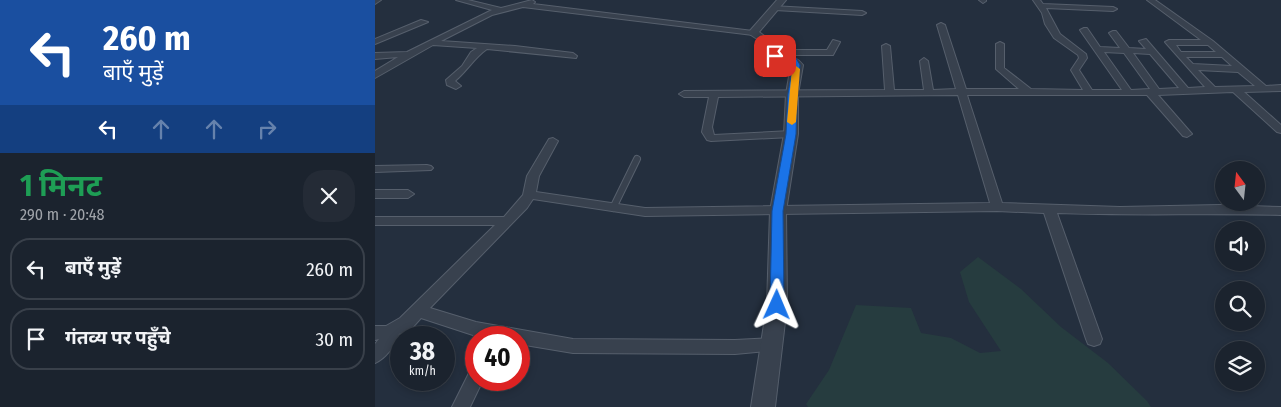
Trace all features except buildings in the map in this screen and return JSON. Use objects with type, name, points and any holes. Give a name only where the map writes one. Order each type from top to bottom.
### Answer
[{"type":"street","points":[[459,0],[501,10]]},
{"type":"street","points":[[375,75],[409,54],[480,18],[537,0]]},
{"type":"street","points":[[1150,0],[1210,43],[1263,88]]},
{"type":"street","points":[[1038,3],[1081,4],[1113,9]]},
{"type":"street","points":[[1038,3],[1047,15],[1049,24],[1057,36],[1082,54],[1083,58],[1075,70],[1089,92]]},
{"type":"street","points":[[753,33],[779,4],[862,13]]},
{"type":"street","points":[[525,5],[753,33],[762,38],[763,49],[775,56],[830,53],[836,42]]},
{"type":"street","points":[[375,42],[423,22]]},
{"type":"street","points":[[941,25],[997,208]]},
{"type":"street","points":[[1084,30],[1127,92]]},
{"type":"street","points":[[1113,33],[1154,92],[1187,134]]},
{"type":"street","points":[[1143,41],[1186,90]]},
{"type":"street","points":[[1210,43],[1170,41],[1169,43],[1213,90]]},
{"type":"street","points":[[434,43],[515,48],[573,56]]},
{"type":"street","points":[[1000,44],[1000,69],[1028,92]]},
{"type":"street","points":[[887,46],[890,94]]},
{"type":"street","points":[[456,86],[450,83],[451,80],[484,47]]},
{"type":"street","points":[[1097,49],[1153,52]]},
{"type":"street","points":[[375,56],[409,54]]},
{"type":"street","points":[[1179,54],[1224,55]]},
{"type":"street","points":[[763,407],[777,305],[778,211],[791,134],[797,56]]},
{"type":"street","points":[[924,61],[929,93]]},
{"type":"street","points":[[1190,67],[1241,69]]},
{"type":"street","points":[[684,94],[1154,92],[1281,88]]},
{"type":"street","points":[[1235,89],[1281,130]]},
{"type":"street","points":[[714,95],[707,127],[707,132],[711,138],[791,134]]},
{"type":"street","points":[[381,332],[406,323],[505,221],[523,205],[529,195],[533,176],[553,141]]},
{"type":"street","points":[[375,169],[427,168]]},
{"type":"street","points":[[375,194],[408,194]]},
{"type":"street","points":[[529,195],[645,212],[997,208],[1120,211],[1220,209],[1281,211]]},
{"type":"street","points":[[1049,209],[1093,339]]},
{"type":"street","points":[[375,221],[505,221]]},
{"type":"street","points":[[418,311],[468,326]]},
{"type":"street","points":[[375,356],[390,338],[391,334],[381,332]]},
{"type":"street","points":[[530,340],[573,346],[735,347],[772,345]]},
{"type":"street","points":[[461,407],[469,391]]},
{"type":"lane","points":[[613,208],[637,159]]},
{"type":"green space","points":[[978,257],[1021,289],[1061,327],[1108,363],[1151,407],[808,407],[806,404],[829,370],[856,305],[911,308],[921,333],[951,338],[980,353],[1001,351],[969,302],[960,272]]},
{"type":"slow traffic","points":[[792,122],[796,69]]},
{"type":"route","points":[[775,56],[793,60],[797,65],[791,134],[778,211],[777,305]]}]
